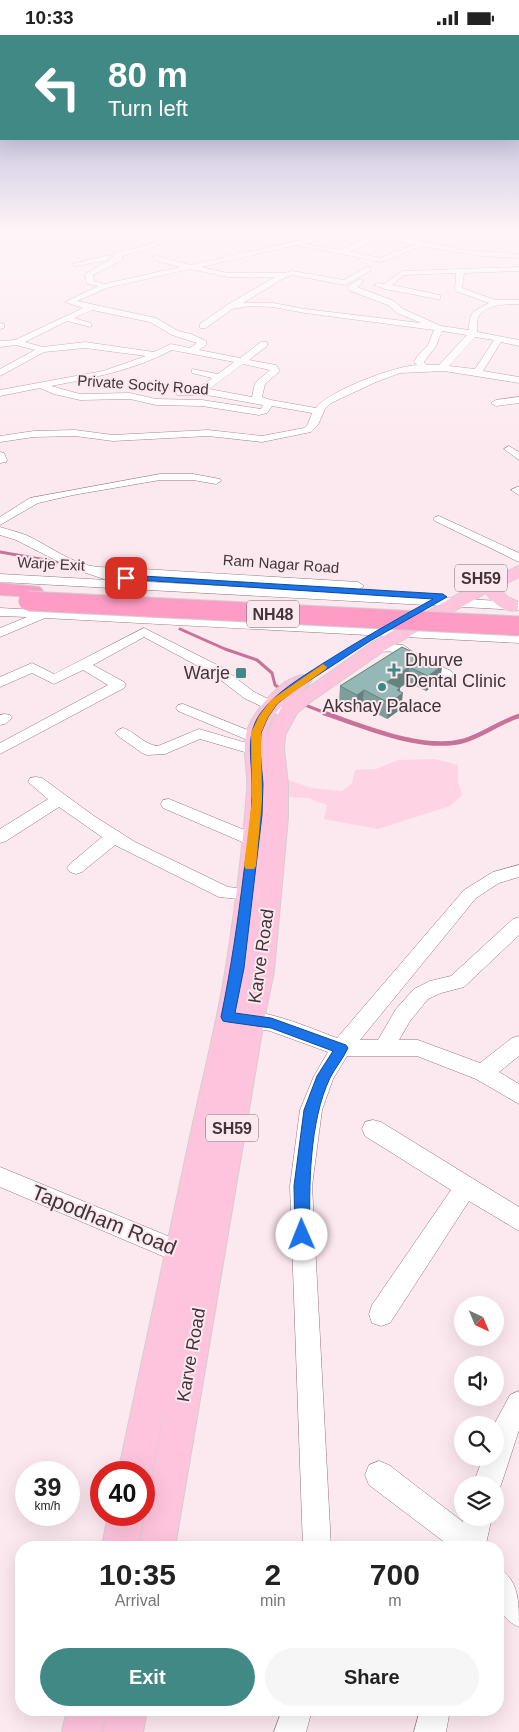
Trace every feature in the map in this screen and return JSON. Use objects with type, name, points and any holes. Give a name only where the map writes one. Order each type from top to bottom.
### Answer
[{"type":"highway","name":"NH48","points":[[0,589],[30,596],[519,626]]},
{"type":"highway","name":"NH48","points":[[0,600],[30,596],[517,610]]},
{"type":"main road","name":"SH59","points":[[376,641],[519,558]]},
{"type":"main road","name":"SH59","points":[[376,641],[402,633],[451,599],[489,585],[519,571]]},
{"type":"main road","points":[[489,585],[500,600],[517,610]]},
{"type":"main road","name":"Karve Road","points":[[137,1461],[179,1252],[239,1019],[262,971],[253,840],[258,784],[256,733],[263,716],[286,703],[376,641]]},
{"type":"main road","name":"Karve Road","points":[[258,895],[277,817],[278,784],[274,750],[275,735],[286,703]]},
{"type":"main road","name":"Karve Road","points":[[158,1541],[209,1258],[239,1019]]},
{"type":"main road","points":[[121,1541],[124,1526]]},
{"type":"main road","points":[[82,1732],[86,1716]]},
{"type":"main road","points":[[123,1732],[126,1716]]},
{"type":"street","points":[[0,344],[16,342],[47,332],[84,311]]},
{"type":"street","points":[[112,311],[154,320],[175,333],[188,336],[203,343],[191,353]]},
{"type":"street","points":[[203,326],[224,311]]},
{"type":"street","points":[[307,311],[440,328],[519,343]]},
{"type":"street","points":[[400,311],[440,328]]},
{"type":"street","points":[[441,369],[473,333],[473,319],[479,311]]},
{"type":"street","points":[[68,319],[88,325]]},
{"type":"street","points":[[425,368],[419,362],[420,357],[432,346],[440,328]]},
{"type":"street","points":[[68,339],[85,345],[155,355]]},
{"type":"street","points":[[477,373],[499,339]]},
{"type":"street","points":[[16,342],[42,350]]},
{"type":"street","points":[[0,373],[42,350],[85,345]]},
{"type":"street","points":[[201,391],[239,361],[264,345]]},
{"type":"street","points":[[0,393],[113,371],[171,347],[191,353],[275,369],[260,383],[258,395],[173,390],[153,402]]},
{"type":"street","points":[[0,439],[34,434],[75,433],[112,438],[208,433],[262,439],[307,430],[313,425],[318,411],[328,401],[380,376],[400,369],[441,369],[519,380]]},
{"type":"street","points":[[195,371],[220,377]]},
{"type":"street","name":"Private Socity Road","points":[[43,386],[57,392],[80,397],[130,396],[153,402],[202,403],[259,412],[264,411],[269,403]]},
{"type":"street","points":[[180,393],[207,392],[269,403]]},
{"type":"street","name":"Private Socity Road","points":[[258,395],[257,398],[261,401],[318,411]]},
{"type":"street","points":[[496,403],[519,399]]},
{"type":"street","points":[[509,449],[519,457]]},
{"type":"street","points":[[0,522],[34,500],[73,492],[160,477],[193,477],[216,481]]},
{"type":"street","points":[[439,519],[519,558]]},
{"type":"street","name":"Ram Nagar Road","points":[[0,531],[20,537],[106,577],[451,599]]},
{"type":"street","points":[[0,566],[94,572]]},
{"type":"street","name":"Warje Exit","points":[[0,578],[451,599],[517,610]]},
{"type":"street","points":[[0,612],[376,641],[398,648],[411,657],[446,674]]},
{"type":"street","points":[[0,633],[45,615]]},
{"type":"street","points":[[0,683],[32,667],[54,680],[144,632],[218,671],[249,695],[286,703]]},
{"type":"street","points":[[402,633],[519,639]]},
{"type":"street","points":[[0,749],[119,685],[82,664]]},
{"type":"street","points":[[183,708],[255,744]]},
{"type":"street","points":[[123,733],[147,749],[160,751],[199,734],[255,744]]},
{"type":"street","points":[[36,782],[113,837],[226,893],[258,895]]},
{"type":"street","points":[[0,837],[59,799]]},
{"type":"street","points":[[169,804],[253,840]]},
{"type":"street","points":[[76,868],[113,837]]},
{"type":"street","points":[[317,1541],[301,1186],[311,1110],[324,1076],[341,1048],[470,895],[487,881],[512,871],[519,871]]},
{"type":"street","points":[[384,1048],[403,1015],[421,994],[437,985],[457,982],[519,924]]},
{"type":"street","points":[[239,1019],[271,1023],[341,1048],[418,1048],[483,1073],[519,1095]]},
{"type":"street","points":[[483,1073],[519,1044]]},
{"type":"street","points":[[372,1129],[519,1220]]},
{"type":"street","name":"Tapodham Road","points":[[0,1177],[179,1252],[209,1258]]},
{"type":"street","points":[[381,1314],[466,1187]]},
{"type":"street","points":[[490,1476],[505,1430],[519,1404]]},
{"type":"street","points":[[379,1475],[463,1541]]},
{"type":"street","points":[[472,1541],[476,1526]]},
{"type":"street","points":[[504,1591],[519,1612]]},
{"type":"street","points":[[290,1732],[295,1716]]},
{"type":"street","points":[[430,1732],[433,1716]]},
{"type":"shaded area","points":[[435,759],[458,765],[458,781],[462,795],[450,806],[378,829],[324,819],[327,805],[308,798],[287,797],[285,779],[311,788],[342,791],[352,783],[355,770],[376,769],[398,760]]},
{"type":"building","points":[[402,647],[442,666],[428,676],[409,667],[387,682],[400,688],[397,690],[403,693],[389,703],[364,690],[357,695],[340,686]]},
{"type":"waterway","points":[[0,552],[57,562]]},
{"type":"waterway","points":[[180,629],[225,649],[257,660],[272,673],[275,685],[284,691]]},
{"type":"waterway","points":[[300,703],[328,714]]},
{"type":"waterway","points":[[324,713],[393,736],[429,743],[447,743],[470,739],[519,716]]},
{"type":"slow traffic","points":[[250,866],[258,784],[255,750],[256,733],[263,716],[274,702],[323,667]]},
{"type":"place","name":"Dhurve Dental Clinic","points":[[394,670]]},
{"type":"place","name":"Warje","points":[[241,673]]},
{"type":"place","name":"Akshay Palace","points":[[382,687]]},
{"type":"route","points":[[126,578],[443,597],[366,639],[308,676],[274,702],[263,716],[256,733],[255,750],[258,784],[256,815],[238,968],[228,1017],[271,1023],[341,1048],[324,1076],[311,1110],[301,1186],[302,1235]]}]
